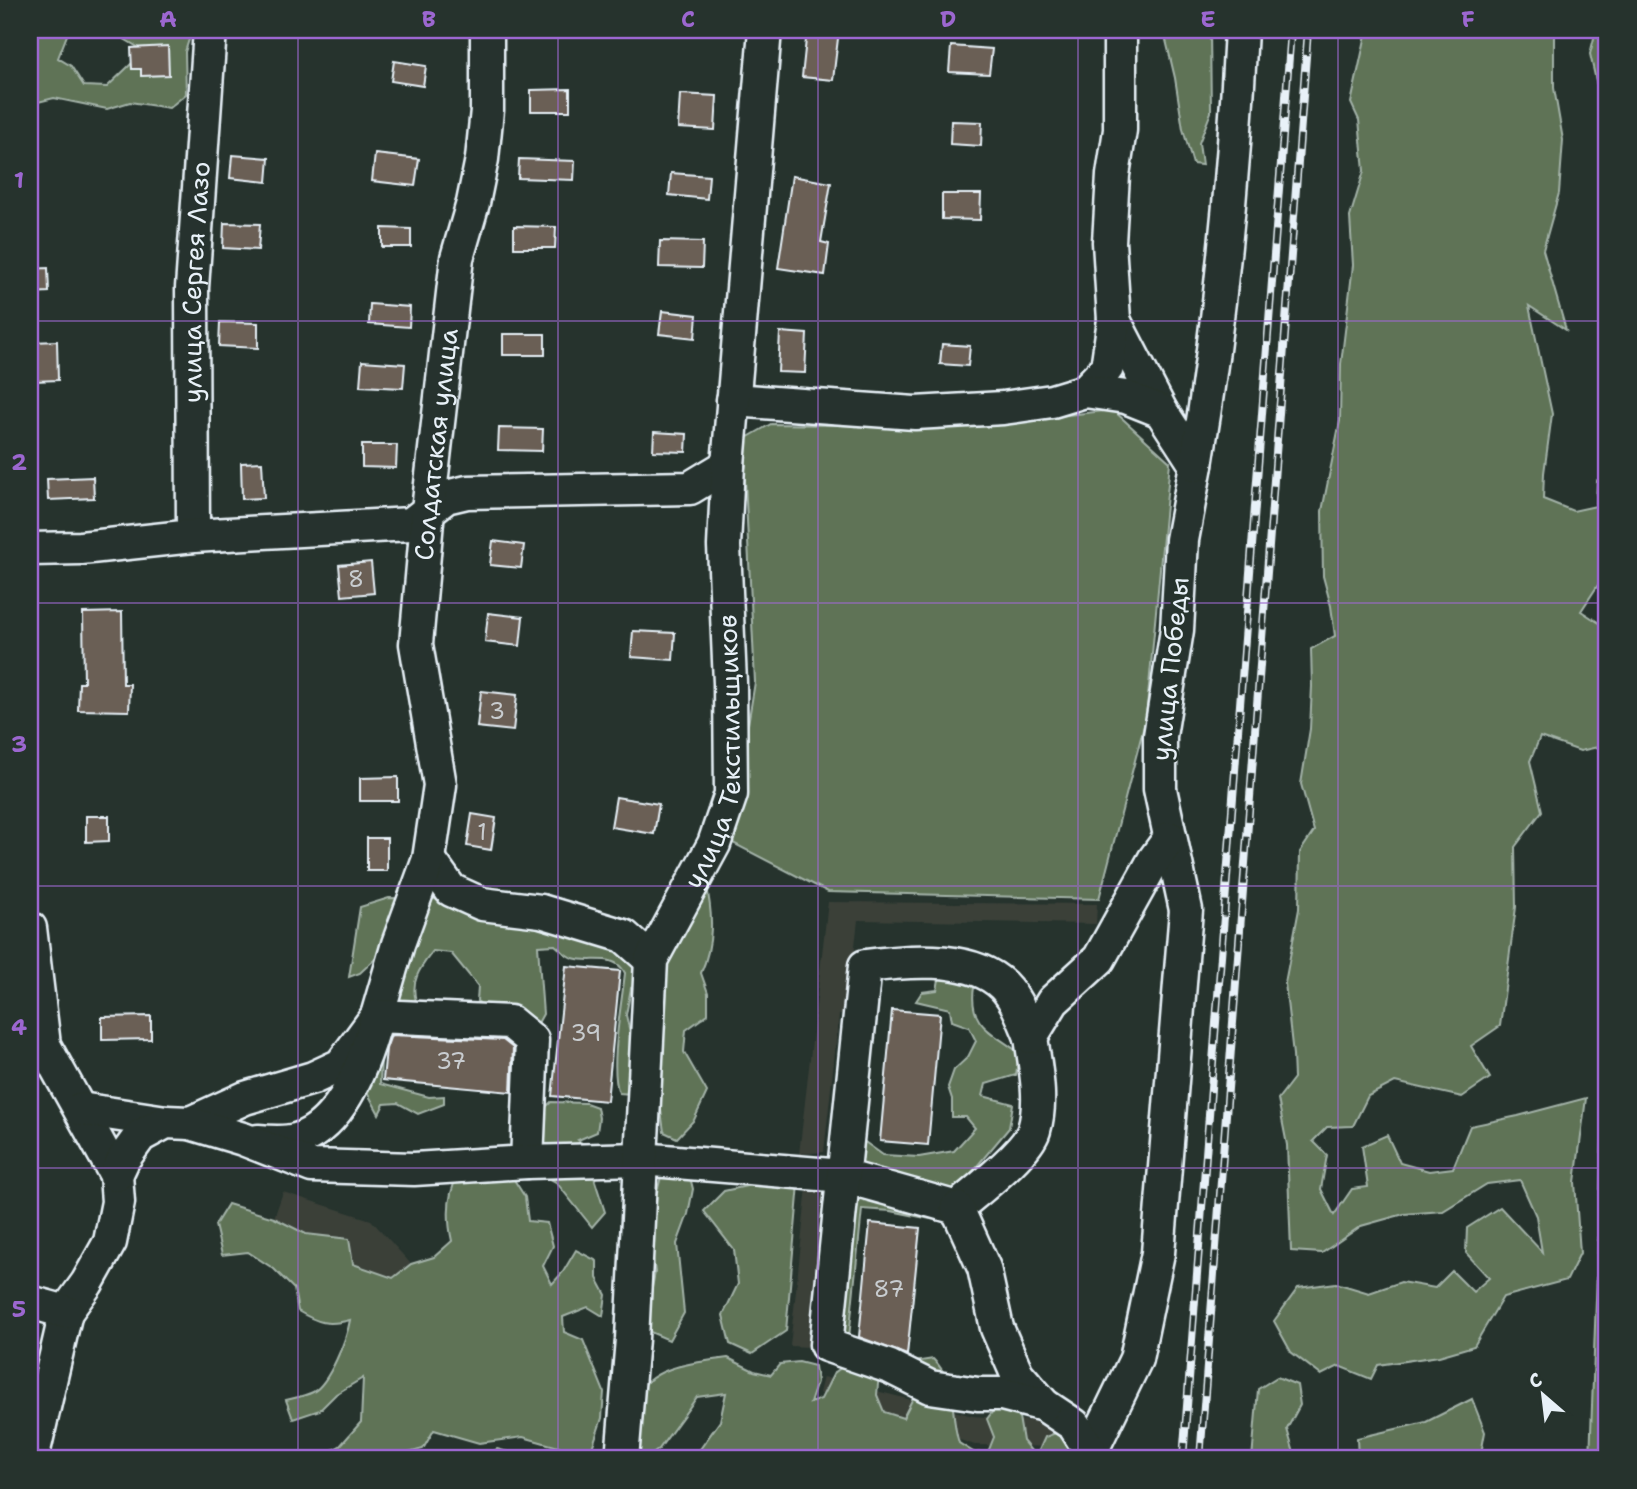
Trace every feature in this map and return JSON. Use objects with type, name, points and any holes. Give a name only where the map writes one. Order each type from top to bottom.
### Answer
[{"type":"street","name":"улица Сергея Лазо","points":[[194,536],[192,288],[210,30]]},
{"type":"street","name":"Солдатская улица","points":[[243,1139],[268,1142],[296,1140],[314,1131],[333,1113],[358,1077],[398,944],[429,859],[440,785],[416,644],[428,510],[457,258],[482,159],[487,110],[487,30]]},
{"type":"street","name":"улица Текстильщиков","points":[[622,1459],[651,960],[714,845],[731,794],[730,683],[724,546],[733,400],[765,30]]},
{"type":"street","points":[[1085,391],[1107,368],[1114,320],[1108,242],[1113,175],[1120,130],[1120,30]]},
{"type":"street","name":"улица Победы","points":[[1090,1455],[1136,1359],[1158,1254],[1186,910],[1160,789],[1160,736],[1177,630],[1182,540],[1196,465],[1219,304],[1236,130],[1241,30]]},
{"type":"street","points":[[1114,320],[1161,411],[1196,465]]},
{"type":"street","points":[[733,400],[915,413],[1016,406],[1052,401],[1085,391],[1126,397],[1161,411]]},
{"type":"street","points":[[30,549],[80,548],[194,536],[411,524],[446,497],[467,492],[690,488],[728,465]]},
{"type":"street","points":[[1031,1037],[1053,1001],[1099,958],[1154,860],[1170,838]]},
{"type":"street","points":[[429,859],[451,890],[482,904],[541,911],[624,936],[651,960]]},
{"type":"street","points":[[30,928],[44,1045],[116,1175],[118,1202],[110,1242],[87,1283],[66,1312],[32,1459]]},
{"type":"street","points":[[957,1208],[1014,1157],[1033,1133],[1037,1114],[1037,1083],[1031,1037],[1018,1007],[999,981],[974,967],[911,961],[866,966],[826,1345],[891,1367],[930,1387],[978,1394],[1002,1394],[1044,1405]]},
{"type":"street","points":[[116,1175],[140,1136],[245,1098],[313,1078],[341,1065],[377,1016],[510,1022],[532,1040],[527,1162]]},
{"type":"street","points":[[80,1109],[178,1122],[243,1139],[312,1166],[414,1169],[641,1158],[843,1176],[957,1208]]},
{"type":"street","points":[[957,1208],[984,1268],[997,1328],[1017,1374],[1044,1405],[1074,1425],[1090,1455]]},
{"type":"street","points":[[30,1302],[66,1312]]},
{"type":"shaded area","points":[[828,902],[1097,904],[1096,924],[858,920],[847,1014],[839,1015],[824,1152],[799,1154]]},
{"type":"shaded area","points":[[807,1187],[824,1190],[809,1347],[790,1346]]},
{"type":"shaded area","points":[[283,1192],[371,1220],[411,1264],[393,1278],[352,1264],[348,1239],[306,1234],[274,1218]]},
{"type":"shaded area","points":[[823,1377],[973,1416],[1057,1423],[1057,1447],[975,1445],[819,1393]]},
{"type":"green space","points":[[30,30],[69,30],[58,58],[71,66],[84,86],[107,87],[131,64],[141,49],[109,30],[192,30],[185,52],[186,94],[169,108],[130,102],[107,109],[54,98],[30,104]]},
{"type":"green space","points":[[1170,30],[1210,30],[1211,112],[1199,143],[1202,165],[1193,164],[1183,129],[1166,40]]},
{"type":"green space","points":[[1367,30],[1554,30],[1554,88],[1563,140],[1559,193],[1543,250],[1566,330],[1529,306],[1552,414],[1543,499],[1573,511],[1596,506],[1597,481],[1607,491],[1607,580],[1604,576],[1581,611],[1607,628],[1607,745],[1580,751],[1540,737],[1530,761],[1542,811],[1515,847],[1516,907],[1500,1026],[1471,1046],[1490,1078],[1462,1097],[1395,1082],[1368,1096],[1353,1126],[1327,1127],[1313,1141],[1327,1155],[1321,1189],[1334,1215],[1352,1189],[1368,1187],[1362,1146],[1387,1135],[1400,1163],[1429,1171],[1453,1168],[1470,1126],[1586,1098],[1575,1182],[1580,1253],[1567,1280],[1503,1297],[1474,1346],[1439,1356],[1378,1365],[1371,1379],[1339,1366],[1321,1375],[1291,1352],[1274,1321],[1298,1288],[1336,1283],[1369,1293],[1401,1282],[1435,1288],[1452,1271],[1473,1292],[1489,1278],[1466,1253],[1467,1228],[1500,1207],[1542,1252],[1536,1216],[1520,1180],[1487,1184],[1443,1211],[1404,1214],[1361,1226],[1322,1253],[1291,1251],[1287,1145],[1278,1099],[1294,1078],[1285,983],[1299,909],[1300,852],[1314,831],[1301,784],[1310,729],[1311,649],[1335,636],[1323,576],[1322,511],[1340,421],[1341,364],[1353,265],[1350,217],[1364,171],[1359,120],[1351,103]]},
{"type":"green space","points":[[1596,30],[1607,30],[1607,86],[1597,85],[1590,54]]},
{"type":"green space","points":[[1113,410],[1170,462],[1146,718],[1099,899],[828,892],[729,841],[755,682],[743,440],[771,424],[957,427]]},
{"type":"green space","points":[[706,883],[711,928],[701,973],[708,993],[708,1014],[686,1030],[684,1052],[707,1092],[694,1120],[677,1138],[664,1132],[638,990],[631,988],[626,1015],[632,1041],[631,1094],[619,1093],[615,1068],[625,973],[615,963],[573,958],[555,945],[538,946],[543,1014],[538,1023],[487,1008],[477,1001],[478,986],[451,953],[433,951],[416,980],[416,1001],[401,1022],[382,1034],[380,1084],[429,1097],[444,1096],[444,1104],[418,1114],[398,1103],[384,1104],[379,1114],[366,1090],[360,1012],[370,989],[376,958],[360,973],[349,977],[360,907],[389,898],[435,899],[461,909],[502,911],[661,962]]},
{"type":"green space","points":[[940,974],[962,974],[974,987],[975,1011],[984,1027],[1019,1053],[1016,1075],[986,1084],[983,1096],[1013,1104],[1009,1128],[956,1191],[941,1221],[891,1211],[862,1209],[849,1338],[837,1330],[862,1140],[883,1155],[919,1157],[954,1151],[975,1128],[966,1117],[952,1117],[952,1099],[948,1087],[954,1070],[968,1057],[976,1041],[969,1027],[952,1021],[950,1009],[916,1001],[922,992],[937,990]]},
{"type":"green space","points":[[1607,1023],[1607,1459],[1590,1459],[1606,1033]]},
{"type":"green space","points":[[551,1102],[586,1103],[597,1107],[597,1132],[578,1140],[591,1150],[595,1181],[605,1212],[592,1227],[556,1182],[539,1173],[540,1113]]},
{"type":"green space","points":[[663,1169],[689,1173],[693,1189],[688,1214],[677,1244],[684,1313],[669,1340],[648,1331],[647,1315],[655,1272],[650,1219]]},
{"type":"green space","points":[[458,1175],[513,1178],[525,1197],[528,1221],[547,1223],[553,1246],[543,1266],[552,1284],[576,1250],[597,1261],[597,1278],[606,1295],[603,1316],[588,1307],[563,1317],[564,1332],[583,1340],[604,1392],[602,1418],[592,1448],[562,1448],[523,1437],[479,1443],[434,1430],[423,1449],[387,1459],[316,1459],[340,1446],[361,1422],[363,1378],[336,1394],[320,1410],[293,1419],[286,1400],[313,1392],[325,1380],[341,1349],[350,1320],[323,1322],[298,1311],[294,1289],[274,1269],[248,1252],[222,1255],[215,1225],[228,1204],[274,1218],[306,1234],[349,1239],[353,1264],[393,1278],[411,1264],[434,1257],[452,1241],[449,1207]]},
{"type":"green space","points":[[760,1183],[799,1184],[786,1331],[752,1354],[730,1344],[723,1315],[738,1284],[734,1250],[704,1211],[724,1191]]},
{"type":"green space","points":[[728,1358],[754,1371],[771,1375],[780,1364],[799,1362],[815,1366],[817,1382],[810,1403],[821,1399],[834,1373],[849,1362],[879,1373],[877,1395],[884,1412],[903,1418],[913,1398],[914,1362],[933,1359],[947,1378],[959,1443],[975,1453],[988,1452],[994,1437],[987,1419],[999,1403],[1018,1411],[1023,1441],[1036,1457],[1045,1437],[1061,1431],[1088,1459],[693,1459],[720,1421],[726,1393],[697,1397],[659,1449],[649,1457],[633,1449],[636,1399],[651,1379],[675,1367]]},
{"type":"green space","points":[[1277,1377],[1297,1385],[1300,1405],[1287,1429],[1294,1453],[1293,1459],[1252,1459],[1258,1389]]},
{"type":"green space","points":[[1472,1399],[1485,1432],[1480,1459],[1358,1459],[1357,1438],[1426,1422]]},
{"type":"green space","points":[[497,1449],[522,1456],[560,1459],[480,1459]]},
{"type":"building","points":[[807,30],[839,30],[833,80],[802,77]]},
{"type":"building","points":[[168,46],[169,75],[141,76],[141,69],[132,69],[131,48]]},
{"type":"building","points":[[951,46],[992,49],[989,74],[949,72]]},
{"type":"building","points":[[394,61],[426,66],[423,86],[391,81]]},
{"type":"building","points":[[570,89],[570,111],[531,111],[531,90]]},
{"type":"building","points":[[680,94],[717,96],[715,130],[678,128]]},
{"type":"building","points":[[951,121],[982,122],[981,146],[950,144]]},
{"type":"building","points":[[375,154],[419,159],[415,186],[372,181]]},
{"type":"building","points":[[232,155],[269,158],[267,182],[230,178]]},
{"type":"building","points":[[519,159],[575,161],[574,180],[518,178]]},
{"type":"building","points":[[671,173],[709,176],[707,199],[669,195]]},
{"type":"building","points":[[792,176],[831,183],[821,242],[829,244],[825,275],[778,268]]},
{"type":"building","points":[[942,194],[981,194],[980,220],[942,219]]},
{"type":"building","points":[[224,223],[260,224],[258,250],[223,248]]},
{"type":"building","points":[[514,226],[556,227],[555,248],[514,248]]},
{"type":"building","points":[[382,228],[411,229],[411,247],[382,247]]},
{"type":"building","points":[[660,241],[703,242],[702,268],[659,267]]},
{"type":"building","points":[[48,268],[49,292],[30,293],[30,269]]},
{"type":"building","points":[[370,304],[410,307],[409,327],[369,324]]},
{"type":"building","points":[[662,311],[697,315],[695,338],[659,334]]},
{"type":"building","points":[[220,322],[258,323],[258,348],[219,346]]},
{"type":"building","points":[[780,332],[807,334],[805,373],[778,372]]},
{"type":"building","points":[[503,334],[545,334],[545,355],[503,355]]},
{"type":"building","points":[[57,341],[58,380],[34,381],[33,342]]},
{"type":"building","points":[[942,344],[970,346],[968,366],[940,364]]},
{"type":"building","points":[[362,361],[405,364],[403,388],[360,386]]},
{"type":"building","points":[[499,428],[543,429],[542,451],[498,450]]},
{"type":"building","points":[[654,432],[687,434],[686,452],[653,451]]},
{"type":"building","points":[[362,445],[397,445],[396,468],[362,467]]},
{"type":"building","points":[[262,462],[264,498],[242,499],[241,463]]},
{"type":"building","points":[[93,477],[94,498],[48,500],[47,479]]},
{"type":"building","points":[[493,541],[524,545],[521,568],[490,565]]},
{"type":"building","points":[[371,562],[374,593],[342,596],[339,565]]},
{"type":"building","points":[[122,612],[123,684],[130,684],[129,711],[78,710],[79,683],[84,683],[83,613]]},
{"type":"building","points":[[488,613],[523,617],[520,646],[485,642]]},
{"type":"building","points":[[633,631],[675,633],[673,660],[631,657]]},
{"type":"building","points":[[481,691],[517,695],[513,731],[477,727]]},
{"type":"building","points":[[398,777],[398,801],[360,801],[360,778]]},
{"type":"building","points":[[616,797],[659,804],[654,834],[611,827]]},
{"type":"building","points":[[472,814],[496,818],[491,850],[467,846]]},
{"type":"building","points":[[86,816],[109,816],[109,841],[86,842]]},
{"type":"building","points":[[367,838],[387,838],[387,871],[367,871]]},
{"type":"building","points":[[566,966],[620,971],[607,1101],[552,1096]]},
{"type":"building","points":[[892,1010],[940,1014],[928,1145],[880,1141]]},
{"type":"building","points":[[151,1016],[151,1039],[102,1040],[102,1017]]},
{"type":"building","points":[[391,1035],[503,1040],[513,1048],[511,1092],[383,1080],[386,1049]]},
{"type":"building","points":[[870,1223],[920,1228],[907,1355],[859,1337]]},
{"type":"railway","points":[[1183,1459],[1291,30]]},
{"type":"railway","points":[[1200,1459],[1308,30]]}]
